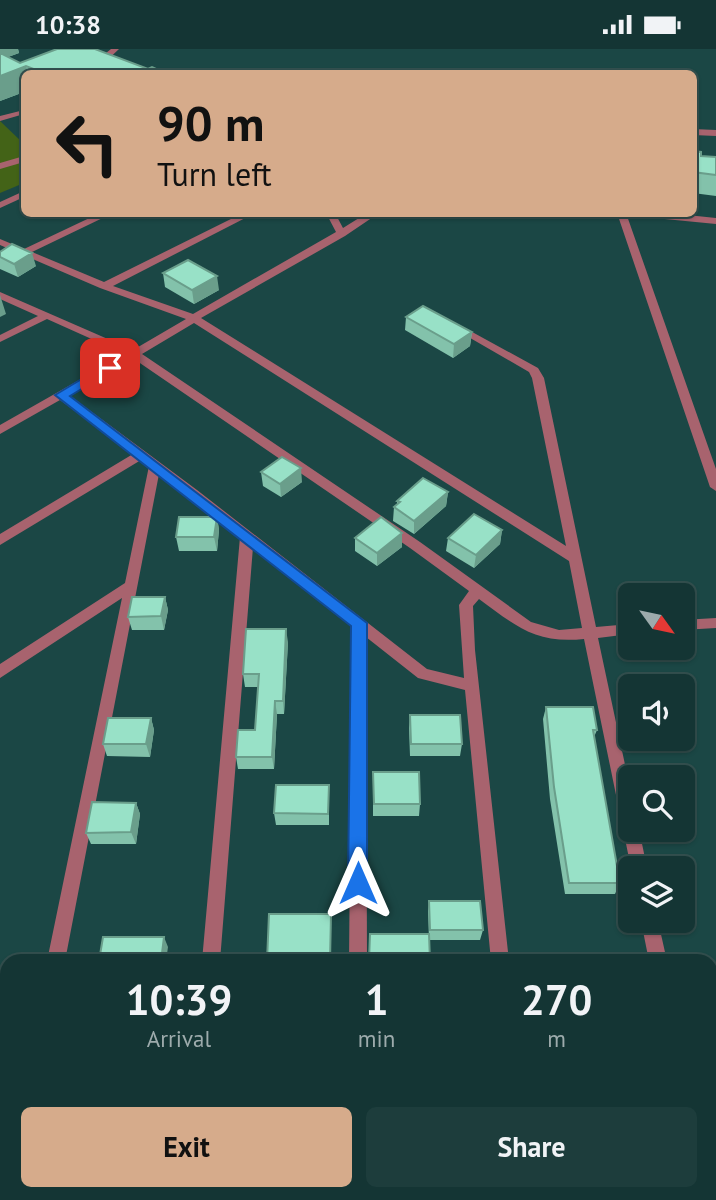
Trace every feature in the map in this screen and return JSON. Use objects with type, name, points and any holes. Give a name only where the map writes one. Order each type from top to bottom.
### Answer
[{"type":"street","points":[[98,64],[115,49]]},
{"type":"street","points":[[0,119],[21,113]]},
{"type":"street","points":[[697,132],[716,134]]},
{"type":"street","points":[[0,166],[21,160]]},
{"type":"street","points":[[0,205],[21,195]]},
{"type":"street","points":[[24,252],[100,217]]},
{"type":"street","points":[[104,286],[243,217]]},
{"type":"street","points":[[332,217],[342,234]]},
{"type":"street","points":[[0,429],[368,217]]},
{"type":"street","points":[[622,217],[716,487]]},
{"type":"street","points":[[675,217],[716,221]]},
{"type":"street","points":[[0,242],[104,286],[194,319],[576,559]]},
{"type":"street","points":[[0,295],[134,354],[526,626],[559,636],[618,630]]},
{"type":"street","points":[[0,339],[47,315]]},
{"type":"street","points":[[470,335],[534,370],[538,378],[618,771]]},
{"type":"street","points":[[61,395],[247,535],[423,674],[471,686]]},
{"type":"street","points":[[0,540],[141,455]]},
{"type":"street","points":[[57,954],[155,465]]},
{"type":"street","points":[[212,954],[247,535]]},
{"type":"street","points":[[0,672],[130,586]]},
{"type":"street","points":[[477,590],[466,604],[471,686],[499,954]]},
{"type":"street","points":[[358,954],[359,623]]},
{"type":"street","points":[[695,624],[716,623]]},
{"type":"street","points":[[653,933],[657,954]]},
{"type":"green space","points":[[0,121],[21,141],[21,184],[0,193]]},
{"type":"building","points":[[57,49],[95,49],[148,69],[152,67],[158,70],[36,70],[26,66],[0,76],[0,53],[20,63]]},
{"type":"building","points":[[697,152],[701,152],[701,156],[716,157],[716,175],[697,173]]},
{"type":"building","points":[[12,244],[32,253],[14,264],[0,257],[0,252]]},
{"type":"building","points":[[188,260],[217,276],[192,290],[163,273]]},
{"type":"building","points":[[423,306],[472,332],[454,344],[406,317]]},
{"type":"building","points":[[282,457],[301,468],[280,484],[261,472]]},
{"type":"building","points":[[423,478],[448,492],[414,521],[394,507],[400,502],[397,501]]},
{"type":"building","points":[[474,514],[502,530],[476,555],[448,538]]},
{"type":"building","points":[[179,517],[217,517],[214,537],[176,537]]},
{"type":"building","points":[[381,517],[402,533],[377,553],[355,538]]},
{"type":"building","points":[[132,597],[165,597],[161,616],[128,617]]},
{"type":"building","points":[[246,629],[286,629],[283,701],[275,701],[272,757],[236,757],[238,730],[255,730],[259,674],[243,674]]},
{"type":"building","points":[[546,707],[593,707],[597,730],[593,730],[618,883],[569,883],[554,787]]},
{"type":"building","points":[[410,715],[460,715],[462,744],[411,744]]},
{"type":"building","points":[[108,718],[151,718],[146,744],[103,744]]},
{"type":"building","points":[[373,772],[419,772],[420,804],[374,804]]},
{"type":"building","points":[[276,785],[329,785],[328,814],[274,813]]},
{"type":"building","points":[[92,802],[136,803],[131,832],[86,833]]},
{"type":"building","points":[[429,901],[480,901],[483,930],[430,930]]},
{"type":"building","points":[[269,914],[331,914],[330,954],[267,954]]},
{"type":"building","points":[[370,934],[429,934],[430,954],[369,954]]},
{"type":"building","points":[[103,937],[164,937],[162,954],[100,954]]},
{"type":"route","points":[[110,368],[61,395],[359,623],[358,883]]}]
